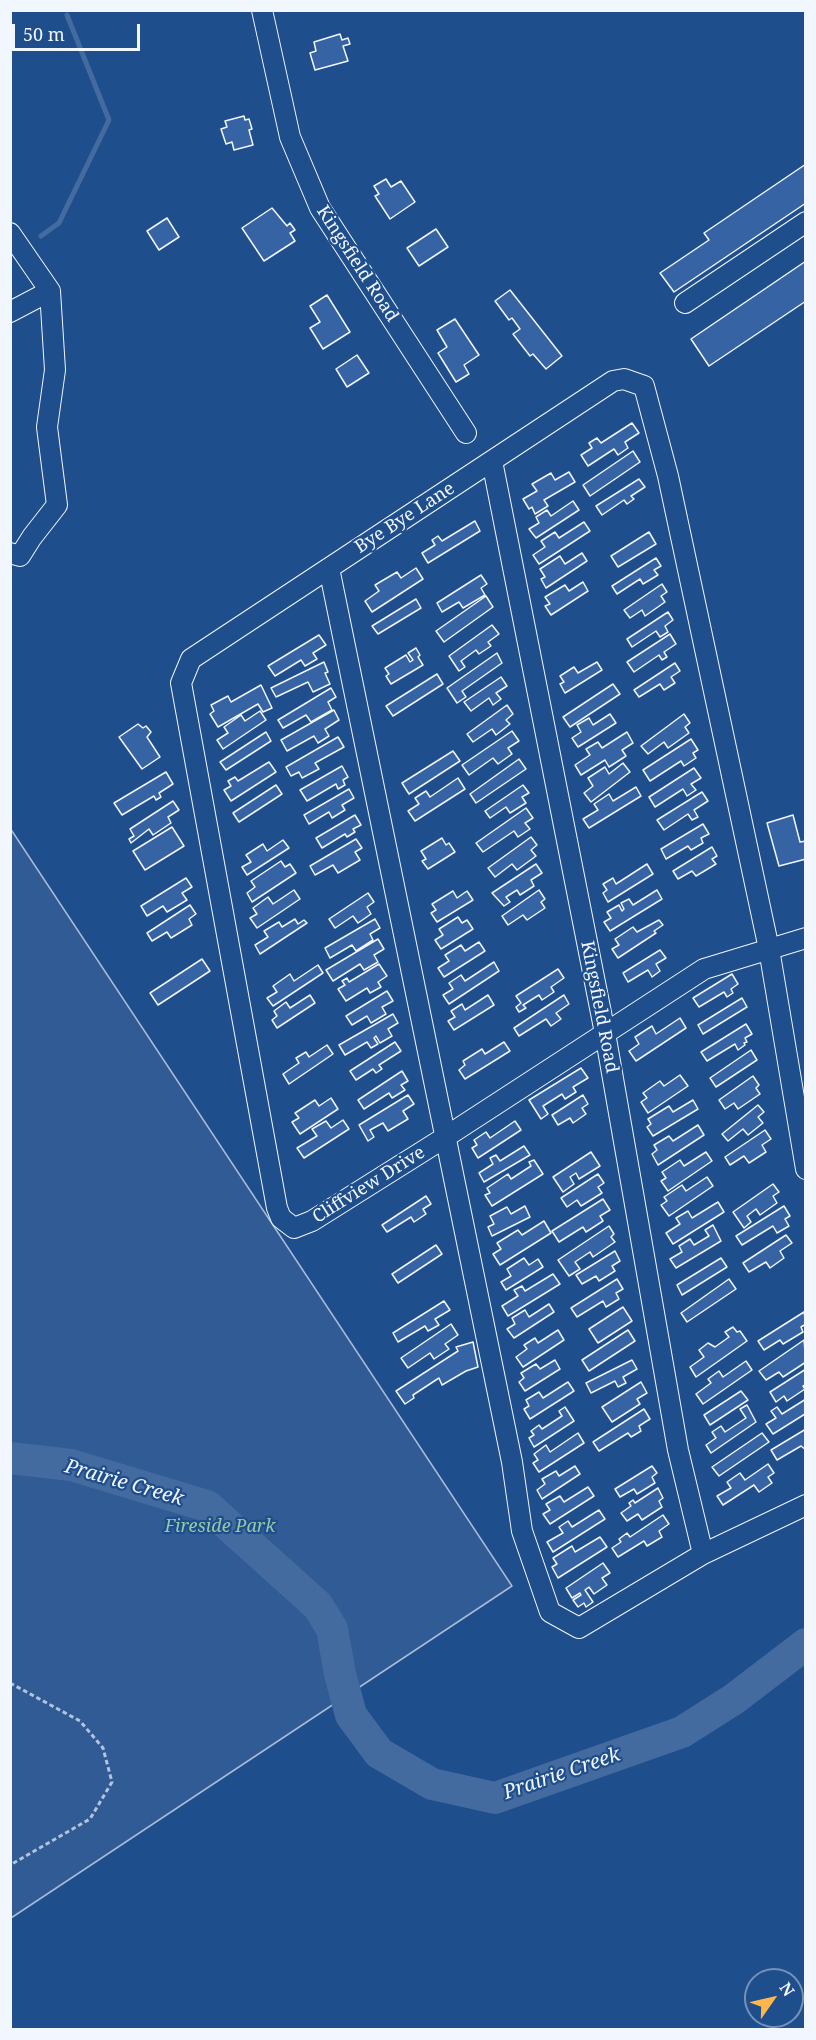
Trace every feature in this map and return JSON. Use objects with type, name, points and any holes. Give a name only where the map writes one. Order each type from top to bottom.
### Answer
[{"type":"street","name":"Kingsfield Road","points":[[262,10],[290,137],[320,208],[466,433]]},
{"type":"street","points":[[685,303],[806,222]]},
{"type":"street","points":[[10,233],[50,291],[55,370],[47,427],[57,505],[20,556],[10,553]]},
{"type":"street","points":[[10,312],[50,291]]},
{"type":"street","name":"Bye Bye Lane","points":[[181,683],[191,659],[613,381],[624,379],[644,386],[668,476],[769,949]]},
{"type":"street","name":"Kingsfield Road","points":[[492,461],[605,1033],[678,1450],[703,1554]]},
{"type":"street","points":[[329,568],[444,1138],[510,1451],[522,1531],[550,1612],[579,1628],[703,1554],[806,1505]]},
{"type":"street","name":"Cliffview Drive","points":[[181,683],[272,1184],[281,1218],[294,1228],[303,1225],[444,1138],[704,969],[806,938]]},
{"type":"street","points":[[769,949],[806,1169]]},
{"type":"path","points":[[10,1683],[80,1721],[103,1748],[112,1782],[90,1819],[10,1865]]},
{"type":"green space","name":"Fireside Park","points":[[10,828],[512,1586],[11,1918],[10,1918]]},
{"type":"building","points":[[340,34],[342,40],[348,38],[350,44],[343,46],[348,61],[315,70],[310,53],[316,51],[314,42]]},
{"type":"building","points":[[244,116],[245,120],[249,119],[253,145],[234,150],[232,142],[226,144],[221,129],[227,127],[225,121]]},
{"type":"building","points":[[806,164],[806,203],[674,292],[660,273],[709,240],[704,233]]},
{"type":"building","points":[[386,179],[391,187],[401,181],[415,202],[390,219],[375,196],[379,194],[374,186]]},
{"type":"building","points":[[272,208],[287,226],[290,223],[295,230],[290,233],[295,241],[264,261],[242,228]]},
{"type":"building","points":[[167,218],[179,237],[159,250],[147,231]]},
{"type":"building","points":[[436,229],[448,247],[419,266],[407,248]]},
{"type":"building","points":[[806,261],[806,301],[709,366],[691,339]]},
{"type":"building","points":[[510,290],[562,356],[546,369],[533,354],[530,356],[513,334],[520,329],[512,318],[509,320],[495,301]]},
{"type":"building","points":[[327,295],[350,332],[323,349],[310,328],[320,322],[310,306]]},
{"type":"building","points":[[455,319],[479,355],[464,365],[469,374],[456,382],[438,353],[447,347],[437,330]]},
{"type":"building","points":[[357,355],[369,373],[347,387],[336,369]]},
{"type":"building","points":[[632,423],[639,433],[625,442],[628,448],[618,455],[614,449],[588,466],[581,455],[592,448],[589,443],[597,438],[601,443]]},
{"type":"building","points":[[633,451],[640,462],[590,496],[583,485]]},
{"type":"building","points":[[569,472],[575,482],[544,500],[548,506],[535,514],[532,507],[529,509],[523,499],[537,491],[532,484],[551,473],[555,480]]},
{"type":"building","points":[[639,479],[645,487],[631,496],[634,499],[627,504],[624,500],[602,515],[596,506]]},
{"type":"building","points":[[573,501],[579,510],[536,538],[529,529],[539,523],[536,517],[547,510],[551,516]]},
{"type":"building","points":[[475,521],[480,531],[428,563],[422,553],[435,545],[432,540],[438,536],[442,541]]},
{"type":"building","points":[[584,522],[590,531],[539,564],[533,555],[545,547],[541,541],[555,532],[559,538]]},
{"type":"building","points":[[649,532],[656,544],[618,567],[611,556]]},
{"type":"building","points":[[582,553],[587,561],[546,588],[541,579],[545,577],[540,569],[560,556],[565,564]]},
{"type":"building","points":[[656,558],[661,566],[654,570],[658,575],[643,584],[640,579],[617,594],[612,586]]},
{"type":"building","points":[[416,568],[423,579],[372,612],[365,601],[379,591],[375,585],[397,572],[401,578]]},
{"type":"building","points":[[481,575],[487,584],[481,588],[485,595],[463,608],[459,602],[442,612],[437,603]]},
{"type":"building","points":[[583,582],[588,591],[551,615],[545,606],[550,604],[545,597],[565,585],[569,591]]},
{"type":"building","points":[[662,584],[667,592],[661,596],[665,602],[645,616],[642,610],[630,618],[624,610]]},
{"type":"building","points":[[486,596],[493,607],[444,642],[436,631]]},
{"type":"building","points":[[416,599],[421,608],[378,634],[372,626]]},
{"type":"building","points":[[668,612],[673,620],[665,626],[668,632],[660,637],[656,631],[632,647],[627,639]]},
{"type":"building","points":[[492,625],[499,634],[488,642],[491,646],[479,654],[476,650],[461,661],[465,667],[459,671],[449,656]]},
{"type":"building","points":[[670,634],[676,644],[664,652],[667,657],[662,660],[659,655],[634,672],[627,662]]},
{"type":"building","points":[[319,635],[326,645],[313,653],[317,659],[305,666],[301,660],[275,676],[268,666]]},
{"type":"building","points":[[416,648],[423,665],[391,684],[386,676],[389,674],[385,668],[406,655],[410,662],[413,660],[408,653]]},
{"type":"building","points":[[497,653],[502,663],[462,691],[466,697],[457,703],[447,688]]},
{"type":"building","points":[[324,662],[328,672],[325,673],[330,684],[313,692],[308,682],[276,697],[271,688]]},
{"type":"building","points":[[597,662],[602,670],[565,693],[560,684],[564,682],[560,676],[574,667],[578,673]]},
{"type":"building","points":[[675,663],[680,671],[671,677],[675,683],[664,690],[660,684],[639,697],[634,690]]},
{"type":"building","points":[[437,674],[443,684],[393,716],[386,706]]},
{"type":"building","points":[[501,677],[507,686],[496,693],[501,699],[493,705],[489,698],[471,711],[464,702]]},
{"type":"building","points":[[613,684],[620,694],[570,727],[563,717]]},
{"type":"building","points":[[261,685],[272,708],[263,712],[258,704],[218,727],[210,714],[214,711],[211,705],[228,696],[231,702]]},
{"type":"building","points":[[331,688],[336,697],[328,702],[332,710],[311,722],[306,715],[283,728],[278,720]]},
{"type":"building","points":[[507,705],[513,714],[506,720],[510,724],[496,735],[492,729],[473,742],[467,734]]},
{"type":"building","points":[[334,710],[339,720],[325,729],[329,736],[318,743],[314,736],[287,751],[281,740]]},
{"type":"building","points":[[260,711],[266,720],[223,749],[217,740],[228,733],[224,727],[241,715],[245,721]]},
{"type":"building","points":[[610,714],[616,723],[578,747],[572,738],[581,732],[577,725],[589,718],[593,725]]},
{"type":"building","points":[[684,714],[690,723],[685,727],[689,733],[668,748],[664,742],[648,754],[641,746]]},
{"type":"building","points":[[138,724],[143,728],[146,726],[151,732],[147,737],[160,757],[142,769],[119,737]]},
{"type":"building","points":[[512,731],[519,741],[508,748],[512,754],[498,764],[493,758],[469,775],[462,765]]},
{"type":"building","points":[[266,732],[271,741],[226,770],[220,762]]},
{"type":"building","points":[[627,732],[633,743],[622,750],[626,756],[609,767],[605,760],[581,775],[575,765],[590,755],[586,749],[598,742],[602,748]]},
{"type":"building","points":[[338,737],[344,747],[315,763],[319,769],[302,778],[299,772],[291,776],[286,767]]},
{"type":"building","points":[[691,739],[698,750],[693,753],[696,758],[684,766],[681,761],[650,781],[643,770]]},
{"type":"building","points":[[453,751],[460,761],[409,794],[402,783]]},
{"type":"building","points":[[519,759],[526,769],[476,803],[470,794]]},
{"type":"building","points":[[269,762],[276,772],[231,801],[224,790],[231,786],[228,781],[235,777],[238,781]]},
{"type":"building","points":[[623,763],[630,772],[591,802],[584,793],[593,786],[588,778],[605,767],[609,774]]},
{"type":"building","points":[[342,766],[348,777],[343,780],[345,785],[338,789],[336,784],[307,801],[300,790]]},
{"type":"building","points":[[694,768],[701,778],[691,784],[696,790],[687,796],[683,789],[655,807],[649,797]]},
{"type":"building","points":[[166,772],[173,784],[159,793],[161,797],[156,800],[154,796],[122,815],[114,803]]},
{"type":"building","points":[[458,778],[465,789],[415,821],[408,811],[419,804],[415,798],[426,791],[430,797]]},
{"type":"building","points":[[276,785],[282,794],[239,822],[233,813]]},
{"type":"building","points":[[523,785],[529,793],[522,797],[526,803],[510,813],[506,807],[490,818],[485,811]]},
{"type":"building","points":[[636,787],[641,796],[589,828],[583,819],[598,810],[594,804],[609,794],[613,801]]},
{"type":"building","points":[[349,789],[354,798],[342,805],[345,810],[332,818],[329,812],[309,824],[304,815]]},
{"type":"building","points":[[702,792],[708,801],[694,810],[698,817],[692,820],[688,814],[664,830],[657,820]]},
{"type":"building","points":[[173,801],[179,810],[168,817],[171,823],[153,835],[149,829],[131,843],[129,839],[134,836],[130,829]]},
{"type":"building","points":[[526,808],[533,818],[525,823],[530,829],[518,837],[514,831],[483,852],[476,843]]},
{"type":"building","points":[[355,815],[361,825],[353,829],[355,832],[347,837],[345,834],[322,848],[316,838]]},
{"type":"building","points":[[793,815],[800,842],[806,841],[806,859],[779,866],[767,823]]},
{"type":"building","points":[[703,824],[709,834],[701,838],[703,843],[691,850],[688,846],[666,859],[661,849]]},
{"type":"building","points":[[172,827],[184,846],[145,870],[133,851]]},
{"type":"building","points":[[531,837],[537,845],[531,850],[536,856],[517,870],[512,864],[495,877],[488,868]]},
{"type":"building","points":[[442,838],[446,845],[449,843],[455,852],[428,869],[422,861],[426,859],[421,851]]},
{"type":"building","points":[[356,839],[362,848],[355,852],[360,860],[338,873],[333,865],[315,875],[310,866]]},
{"type":"building","points":[[283,840],[289,848],[247,875],[242,867],[251,862],[246,855],[263,844],[267,851]]},
{"type":"building","points":[[712,847],[717,856],[712,859],[716,864],[696,876],[692,871],[678,879],[673,871]]},
{"type":"building","points":[[281,861],[285,867],[290,864],[296,873],[252,902],[247,893],[255,887],[251,881]]},
{"type":"building","points":[[536,864],[542,873],[531,880],[534,886],[520,895],[517,890],[506,897],[510,902],[504,906],[492,893]]},
{"type":"building","points":[[647,864],[653,874],[608,902],[603,893],[607,890],[603,884],[613,878],[616,884]]},
{"type":"building","points":[[186,878],[192,887],[182,893],[187,900],[167,912],[163,906],[147,916],[141,906]]},
{"type":"building","points":[[294,890],[300,899],[257,928],[250,918],[257,914],[253,908],[268,897],[273,904]]},
{"type":"building","points":[[539,890],[545,899],[541,902],[545,908],[527,920],[523,915],[508,925],[502,916]]},
{"type":"building","points":[[657,890],[662,899],[610,931],[604,922],[611,918],[607,912],[619,905],[622,911],[624,909],[621,903],[629,899],[633,905]]},
{"type":"building","points":[[453,891],[457,898],[467,891],[473,900],[437,922],[431,913],[436,910],[432,904]]},
{"type":"building","points":[[368,893],[374,902],[367,907],[371,914],[358,923],[353,916],[335,928],[329,919]]},
{"type":"building","points":[[190,905],[196,914],[189,919],[192,925],[171,938],[167,932],[152,941],[147,933]]},
{"type":"building","points":[[458,917],[462,923],[467,920],[473,929],[441,949],[435,940],[443,935],[439,929]]},
{"type":"building","points":[[295,919],[298,924],[304,920],[307,923],[260,954],[255,945],[268,937],[264,931],[279,922],[282,927]]},
{"type":"building","points":[[375,919],[380,928],[370,934],[373,940],[356,951],[352,945],[330,958],[325,948]]},
{"type":"building","points":[[659,920],[663,925],[654,931],[656,933],[618,958],[612,949],[619,945],[615,939],[633,927],[637,932]]},
{"type":"building","points":[[378,939],[384,949],[374,955],[378,962],[364,970],[360,964],[333,981],[326,970]]},
{"type":"building","points":[[479,942],[485,951],[444,977],[438,968],[449,961],[445,955],[461,945],[465,951]]},
{"type":"building","points":[[660,950],[666,958],[656,964],[660,971],[652,977],[648,970],[628,982],[623,973]]},
{"type":"building","points":[[202,959],[210,971],[158,1005],[150,993]]},
{"type":"building","points":[[494,962],[499,971],[449,1004],[443,995],[453,989],[449,983],[461,975],[465,981]]},
{"type":"building","points":[[379,964],[387,976],[378,982],[381,987],[370,993],[367,988],[346,1001],[338,989],[345,985],[342,981],[347,978],[349,982]]},
{"type":"building","points":[[318,965],[323,973],[273,1006],[267,998],[277,992],[273,986],[290,974],[294,981]]},
{"type":"building","points":[[558,969],[564,978],[551,987],[554,992],[542,1000],[539,995],[523,1005],[526,1008],[519,1012],[516,1007],[521,1003],[516,996]]},
{"type":"building","points":[[732,974],[738,984],[731,989],[733,993],[727,997],[724,992],[699,1007],[693,998]]},
{"type":"building","points":[[387,991],[393,1001],[382,1007],[386,1014],[371,1023],[367,1016],[352,1025],[346,1016]]},
{"type":"building","points":[[310,995],[315,1003],[277,1028],[272,1020],[277,1016],[274,1011],[286,1002],[290,1008]]},
{"type":"building","points":[[488,995],[494,1005],[454,1030],[448,1021],[455,1017],[451,1011],[462,1004],[465,1010]]},
{"type":"building","points":[[564,995],[569,1004],[556,1013],[561,1019],[551,1026],[546,1019],[519,1036],[514,1028]]},
{"type":"building","points":[[742,998],[747,1007],[703,1034],[698,1025]]},
{"type":"building","points":[[393,1014],[398,1023],[388,1029],[392,1036],[380,1043],[376,1036],[374,1038],[378,1044],[371,1048],[367,1042],[345,1055],[339,1045]]},
{"type":"building","points":[[680,1018],[686,1028],[636,1061],[629,1051],[639,1044],[635,1037],[652,1026],[656,1034]]},
{"type":"building","points":[[746,1024],[752,1034],[745,1038],[747,1042],[744,1043],[745,1045],[738,1050],[735,1044],[707,1061],[701,1052]]},
{"type":"building","points":[[395,1042],[401,1051],[379,1065],[382,1069],[376,1073],[373,1069],[356,1080],[350,1071]]},
{"type":"building","points":[[504,1042],[510,1051],[465,1079],[459,1070],[465,1065],[463,1061],[482,1049],[485,1054]]},
{"type":"building","points":[[327,1045],[333,1054],[289,1084],[283,1074],[299,1063],[296,1058],[306,1052],[309,1057]]},
{"type":"building","points":[[751,1050],[757,1060],[716,1087],[710,1078]]},
{"type":"building","points":[[581,1068],[588,1078],[573,1087],[576,1092],[565,1099],[562,1094],[543,1106],[548,1114],[541,1119],[529,1100]]},
{"type":"building","points":[[402,1071],[408,1081],[401,1085],[405,1090],[392,1098],[389,1093],[364,1109],[358,1100]]},
{"type":"building","points":[[680,1075],[688,1086],[648,1113],[641,1102],[647,1098],[643,1093],[660,1081],[664,1086]]},
{"type":"building","points":[[753,1076],[759,1085],[756,1088],[760,1094],[738,1109],[734,1103],[725,1109],[719,1100]]},
{"type":"building","points":[[408,1095],[414,1104],[403,1111],[408,1119],[388,1131],[383,1123],[370,1130],[374,1137],[368,1141],[359,1125]]},
{"type":"building","points":[[583,1095],[588,1104],[582,1108],[586,1114],[573,1123],[570,1118],[558,1125],[552,1115]]},
{"type":"building","points":[[331,1098],[338,1109],[300,1134],[292,1122],[299,1118],[295,1113],[315,1100],[319,1106]]},
{"type":"building","points":[[693,1100],[698,1109],[653,1136],[647,1127],[651,1124],[648,1119],[669,1106],[673,1112]]},
{"type":"building","points":[[758,1105],[764,1112],[758,1117],[763,1123],[748,1135],[743,1129],[728,1141],[722,1134]]},
{"type":"building","points":[[343,1120],[349,1129],[304,1158],[297,1148],[317,1136],[312,1129],[326,1121],[331,1128]]},
{"type":"building","points":[[515,1121],[521,1130],[478,1158],[472,1148],[477,1145],[474,1140],[486,1132],[490,1138]]},
{"type":"building","points":[[698,1125],[704,1135],[658,1165],[652,1154],[657,1150],[654,1145],[669,1136],[673,1141]]},
{"type":"building","points":[[765,1130],[771,1139],[762,1145],[766,1152],[749,1163],[744,1156],[730,1165],[725,1157]]},
{"type":"building","points":[[524,1146],[530,1155],[484,1182],[479,1173],[493,1164],[490,1158],[496,1155],[500,1161]]},
{"type":"building","points":[[591,1152],[600,1166],[579,1179],[576,1173],[570,1177],[574,1184],[563,1192],[553,1177]]},
{"type":"building","points":[[706,1152],[712,1161],[668,1191],[661,1181],[666,1178],[662,1172],[680,1160],[684,1166]]},
{"type":"building","points":[[534,1160],[543,1174],[492,1206],[485,1195],[490,1193],[487,1188],[508,1174],[511,1179],[531,1166],[529,1162]]},
{"type":"building","points":[[598,1174],[604,1183],[598,1187],[602,1193],[581,1206],[577,1200],[567,1207],[561,1198]]},
{"type":"building","points":[[707,1177],[713,1186],[669,1216],[661,1205],[667,1201],[664,1197],[682,1185],[686,1191]]},
{"type":"building","points":[[773,1184],[779,1192],[773,1196],[777,1203],[760,1215],[756,1209],[747,1216],[751,1222],[744,1228],[733,1212]]},
{"type":"building","points":[[426,1196],[431,1204],[423,1209],[426,1214],[414,1222],[411,1217],[387,1232],[382,1225]]},
{"type":"building","points":[[603,1199],[610,1210],[600,1216],[603,1221],[586,1232],[583,1227],[559,1242],[552,1231]]},
{"type":"building","points":[[718,1202],[724,1212],[673,1244],[666,1233],[680,1224],[676,1218],[688,1211],[692,1218]]},
{"type":"building","points":[[525,1206],[530,1217],[492,1236],[488,1227],[494,1224],[490,1216],[507,1207],[511,1214]]},
{"type":"building","points":[[784,1206],[790,1216],[785,1219],[789,1226],[777,1233],[773,1226],[742,1245],[736,1236]]},
{"type":"building","points":[[544,1221],[551,1233],[500,1265],[493,1254],[501,1249],[497,1243],[518,1230],[522,1235]]},
{"type":"building","points":[[713,1225],[721,1241],[676,1268],[670,1259],[682,1252],[679,1246],[690,1239],[694,1245],[709,1236],[705,1230]]},
{"type":"building","points":[[609,1226],[614,1234],[611,1237],[615,1242],[593,1257],[590,1252],[575,1262],[580,1269],[569,1276],[558,1260]]},
{"type":"building","points":[[786,1235],[792,1243],[780,1251],[784,1258],[770,1268],[766,1262],[749,1272],[743,1263]]},
{"type":"building","points":[[436,1245],[442,1254],[398,1283],[392,1274]]},
{"type":"building","points":[[615,1251],[620,1261],[612,1266],[615,1271],[599,1281],[596,1276],[582,1284],[576,1275]]},
{"type":"building","points":[[524,1258],[529,1265],[538,1259],[543,1267],[506,1290],[501,1282],[511,1276],[507,1269]]},
{"type":"building","points":[[721,1258],[727,1267],[682,1295],[677,1285]]},
{"type":"building","points":[[553,1274],[560,1284],[508,1316],[502,1306],[518,1296],[514,1290],[522,1286],[525,1291]]},
{"type":"building","points":[[617,1279],[623,1289],[616,1293],[619,1299],[606,1307],[603,1301],[577,1317],[571,1308]]},
{"type":"building","points":[[729,1279],[736,1289],[687,1322],[681,1313]]},
{"type":"building","points":[[444,1301],[450,1310],[435,1319],[439,1325],[428,1331],[425,1326],[398,1342],[393,1333]]},
{"type":"building","points":[[549,1304],[554,1312],[514,1338],[507,1329],[515,1324],[512,1318],[525,1310],[529,1317]]},
{"type":"building","points":[[623,1307],[632,1321],[598,1343],[589,1329]]},
{"type":"building","points":[[804,1312],[806,1324],[801,1327],[803,1332],[783,1344],[780,1340],[764,1350],[758,1341]]},
{"type":"building","points":[[451,1324],[458,1335],[445,1344],[449,1349],[434,1359],[430,1353],[408,1368],[401,1358]]},
{"type":"building","points":[[733,1327],[737,1332],[740,1331],[747,1341],[696,1377],[690,1367],[704,1357],[699,1350],[708,1343],[715,1347],[729,1337],[725,1332]]},
{"type":"building","points":[[558,1330],[564,1340],[523,1367],[516,1357],[527,1349],[524,1345],[535,1338],[538,1343]]},
{"type":"building","points":[[628,1330],[635,1341],[589,1371],[582,1360]]},
{"type":"building","points":[[804,1340],[806,1362],[783,1377],[779,1372],[766,1380],[759,1371]]},
{"type":"building","points":[[473,1342],[478,1367],[442,1385],[439,1378],[413,1395],[414,1398],[405,1404],[396,1391],[458,1351],[456,1347]]},
{"type":"building","points":[[555,1360],[560,1369],[525,1391],[519,1382],[524,1378],[521,1373],[536,1364],[540,1369]]},
{"type":"building","points":[[632,1360],[637,1369],[623,1377],[626,1383],[618,1387],[615,1381],[591,1393],[586,1383]]},
{"type":"building","points":[[746,1361],[752,1370],[703,1404],[696,1394],[711,1383],[708,1379],[719,1371],[723,1377]]},
{"type":"building","points":[[806,1369],[806,1384],[803,1386],[805,1389],[787,1401],[784,1396],[776,1402],[770,1392]]},
{"type":"building","points":[[568,1382],[574,1391],[530,1419],[524,1409],[529,1406],[526,1400],[539,1392],[543,1398]]},
{"type":"building","points":[[641,1382],[647,1393],[637,1399],[640,1404],[612,1422],[602,1407]]},
{"type":"building","points":[[741,1391],[748,1400],[710,1425],[704,1415]]},
{"type":"building","points":[[806,1399],[806,1416],[805,1414],[773,1434],[766,1424],[776,1418],[771,1411],[777,1407],[782,1414]]},
{"type":"building","points":[[747,1405],[756,1422],[711,1453],[706,1445],[716,1438],[712,1432],[721,1426],[725,1432],[746,1418],[740,1409]]},
{"type":"building","points":[[565,1407],[574,1421],[534,1447],[529,1438],[534,1435],[531,1431],[539,1425],[542,1429],[562,1416],[559,1411]]},
{"type":"building","points":[[644,1409],[650,1419],[639,1426],[641,1431],[631,1437],[628,1433],[599,1451],[593,1442]]},
{"type":"building","points":[[806,1429],[806,1450],[801,1446],[777,1460],[771,1450]]},
{"type":"building","points":[[578,1433],[584,1443],[539,1472],[533,1463],[538,1460],[534,1454],[546,1445],[550,1452]]},
{"type":"building","points":[[762,1433],[769,1442],[719,1476],[712,1467]]},
{"type":"building","points":[[768,1464],[774,1473],[768,1477],[772,1483],[759,1492],[754,1485],[723,1505],[717,1496],[731,1488],[727,1482],[740,1473],[745,1480]]},
{"type":"building","points":[[575,1466],[580,1474],[542,1499],[537,1490],[545,1484],[542,1479],[556,1471],[559,1476]]},
{"type":"building","points":[[652,1466],[657,1473],[652,1477],[655,1483],[637,1494],[634,1489],[620,1497],[615,1489]]},
{"type":"building","points":[[588,1487],[594,1496],[550,1524],[543,1514],[550,1510],[546,1504],[560,1496],[564,1502]]},
{"type":"building","points":[[658,1488],[663,1498],[659,1501],[662,1507],[642,1520],[638,1514],[627,1521],[621,1513],[631,1506],[629,1503],[633,1500],[635,1503]]},
{"type":"building","points":[[599,1510],[605,1519],[553,1552],[547,1542],[563,1533],[559,1527],[568,1521],[572,1527]]},
{"type":"building","points":[[663,1515],[669,1524],[659,1531],[662,1537],[647,1546],[644,1541],[618,1557],[612,1548],[621,1542],[619,1539],[627,1533],[630,1537]]},
{"type":"building","points":[[600,1537],[607,1547],[558,1578],[552,1567],[557,1564],[553,1558],[572,1546],[575,1552]]},
{"type":"building","points":[[603,1563],[610,1573],[602,1578],[607,1585],[594,1594],[589,1587],[585,1590],[593,1602],[586,1607],[584,1603],[578,1607],[573,1600],[581,1595],[580,1593],[572,1598],[566,1588]]},
{"type":"waterway","points":[[41,236],[59,223],[109,120],[67,15]]},
{"type":"waterway","name":"Prairie Creek","points":[[10,1458],[71,1465],[207,1506],[318,1606],[332,1629],[340,1674],[351,1715],[379,1753],[432,1784],[495,1798],[682,1732],[734,1699],[806,1644]]}]
